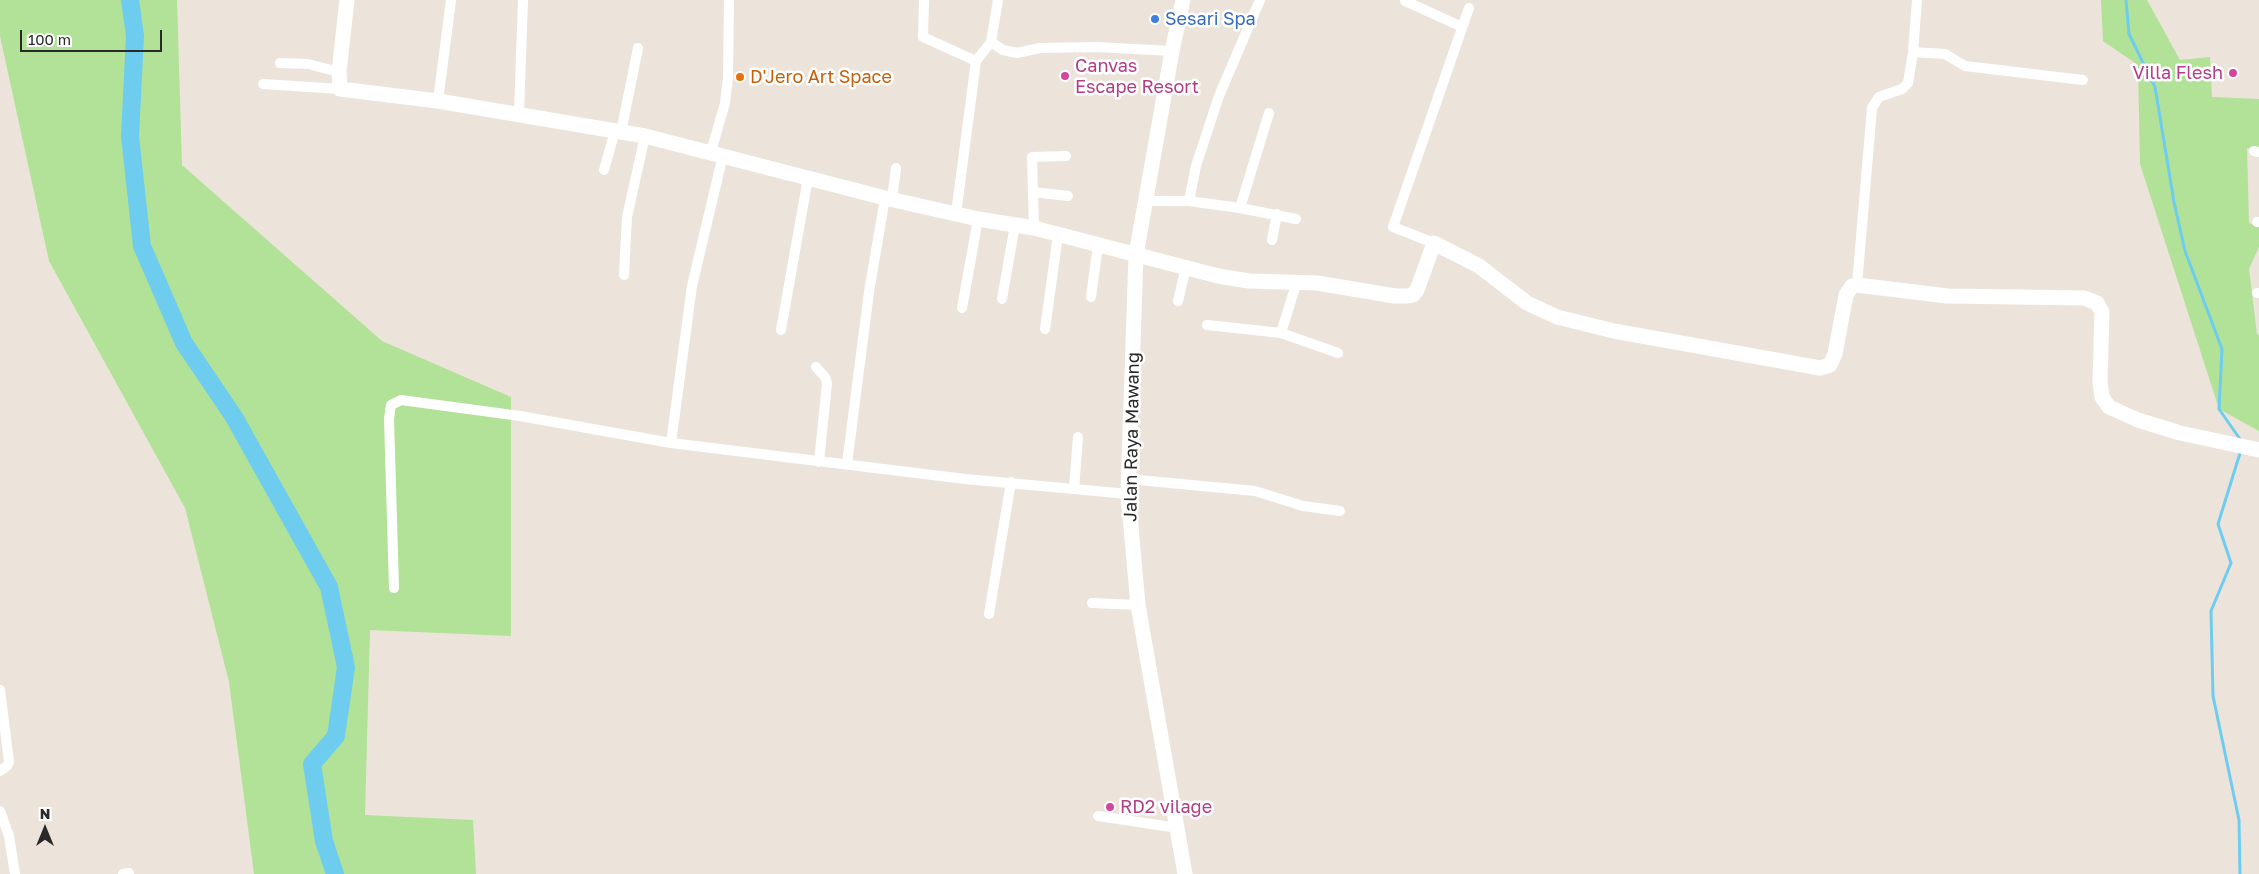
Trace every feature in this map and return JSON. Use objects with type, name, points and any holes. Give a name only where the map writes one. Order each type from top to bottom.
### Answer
[{"type":"street","points":[[340,88],[338,72],[347,0]]},
{"type":"street","points":[[438,101],[451,0]]},
{"type":"street","points":[[519,114],[523,0]]},
{"type":"street","points":[[671,443],[692,286],[725,103],[728,78],[728,0]]},
{"type":"street","points":[[924,0],[923,37],[976,61]]},
{"type":"street","points":[[956,214],[976,61],[991,42],[998,0]]},
{"type":"street","name":"Jalan Raya Mawang","points":[[1183,0],[1172,51],[1136,255],[1128,486],[1138,605],[1185,874]]},
{"type":"street","points":[[1189,202],[1196,166],[1219,96],[1260,0]]},
{"type":"street","points":[[1857,285],[1872,108],[1879,97],[1906,86],[1913,52],[1917,0]]},
{"type":"street","points":[[1405,1],[1462,28]]},
{"type":"street","points":[[1470,8],[1393,227],[1434,243],[1479,266],[1527,303],[1557,317],[1614,331],[1820,368],[1830,365],[1846,294],[1852,286],[1857,285],[1947,296],[2084,298],[2097,303],[2102,312],[2100,382],[2102,398],[2109,407],[2138,420],[2255,449]]},
{"type":"street","points":[[991,42],[1003,50],[1017,53],[1040,48],[1096,46],[1172,51]]},
{"type":"street","points":[[604,170],[618,131],[638,48]]},
{"type":"street","points":[[1913,52],[1945,54],[1965,66],[2083,80]]},
{"type":"street","points":[[280,63],[308,64],[338,72]]},
{"type":"street","points":[[263,84],[340,88],[438,101],[645,136],[889,198],[978,219],[1034,228],[1218,276],[1250,281],[1297,281],[1395,296],[1413,295],[1417,290],[1434,243]]},
{"type":"street","points":[[1240,208],[1269,113]]},
{"type":"street","points":[[624,275],[627,217],[645,136]]},
{"type":"street","points":[[1034,228],[1032,157],[1066,156]]},
{"type":"street","points":[[847,464],[869,292],[896,168]]},
{"type":"street","points":[[780,330],[808,178]]},
{"type":"street","points":[[1033,192],[1068,196]]},
{"type":"street","points":[[1145,201],[1189,202],[1240,208],[1296,219]]},
{"type":"street","points":[[1272,240],[1277,214]]},
{"type":"street","points":[[962,308],[978,219]]},
{"type":"street","points":[[1002,299],[1015,225]]},
{"type":"street","points":[[1045,330],[1058,235]]},
{"type":"street","points":[[1091,297],[1098,245]]},
{"type":"street","points":[[1178,301],[1186,267]]},
{"type":"street","points":[[1281,333],[1297,281]]},
{"type":"street","points":[[1207,325],[1281,333],[1338,353]]},
{"type":"street","points":[[816,367],[825,377],[827,383],[819,462]]},
{"type":"street","points":[[394,588],[389,419],[391,405],[397,401],[520,416],[671,443],[819,462],[1074,489],[1128,486],[1255,491],[1303,506],[1340,512]]},
{"type":"street","points":[[1074,489],[1078,436]]},
{"type":"street","points":[[989,614],[1011,482]]},
{"type":"street","points":[[1092,604],[1138,605]]},
{"type":"street","points":[[0,690],[9,762],[0,771]]},
{"type":"street","points":[[0,811],[9,836],[15,874]]},
{"type":"street","points":[[1098,816],[1178,828]]},
{"type":"street","points":[[123,874],[129,873]]},
{"type":"green space","points":[[0,0],[177,0],[182,165],[382,341],[511,397],[511,636],[370,630],[365,815],[473,820],[476,874],[254,874],[229,682],[185,508],[49,261],[0,36]]},
{"type":"green space","points":[[2101,0],[2147,0],[2180,60],[2210,57],[2212,97],[2259,99],[2259,148],[2247,148],[2249,223],[2259,227],[2259,247],[2249,269],[2257,334],[2259,335],[2259,431],[2219,409],[2140,164],[2138,65],[2103,41]]},
{"type":"waterway","points":[[130,0],[135,36],[130,136],[142,246],[184,343],[234,417],[329,587],[346,667],[336,736],[312,764],[324,841],[335,874]]},
{"type":"waterway","points":[[2126,0],[2129,34],[2155,87],[2174,202],[2185,251],[2222,349],[2219,409],[2242,442]]},
{"type":"waterway","points":[[2240,874],[2239,820],[2213,696],[2211,611],[2231,563],[2218,524],[2241,450]]},
{"type":"place","name":"Sesari Spa","points":[[1155,19]]},
{"type":"place","name":"Villa Flesh","points":[[2233,73]]},
{"type":"place","name":"Canvas Escape Resort","points":[[1065,76]]},
{"type":"place","name":"D'Jero Art Space","points":[[740,77]]},
{"type":"place","name":"RD2 vilage","points":[[1110,807]]}]
